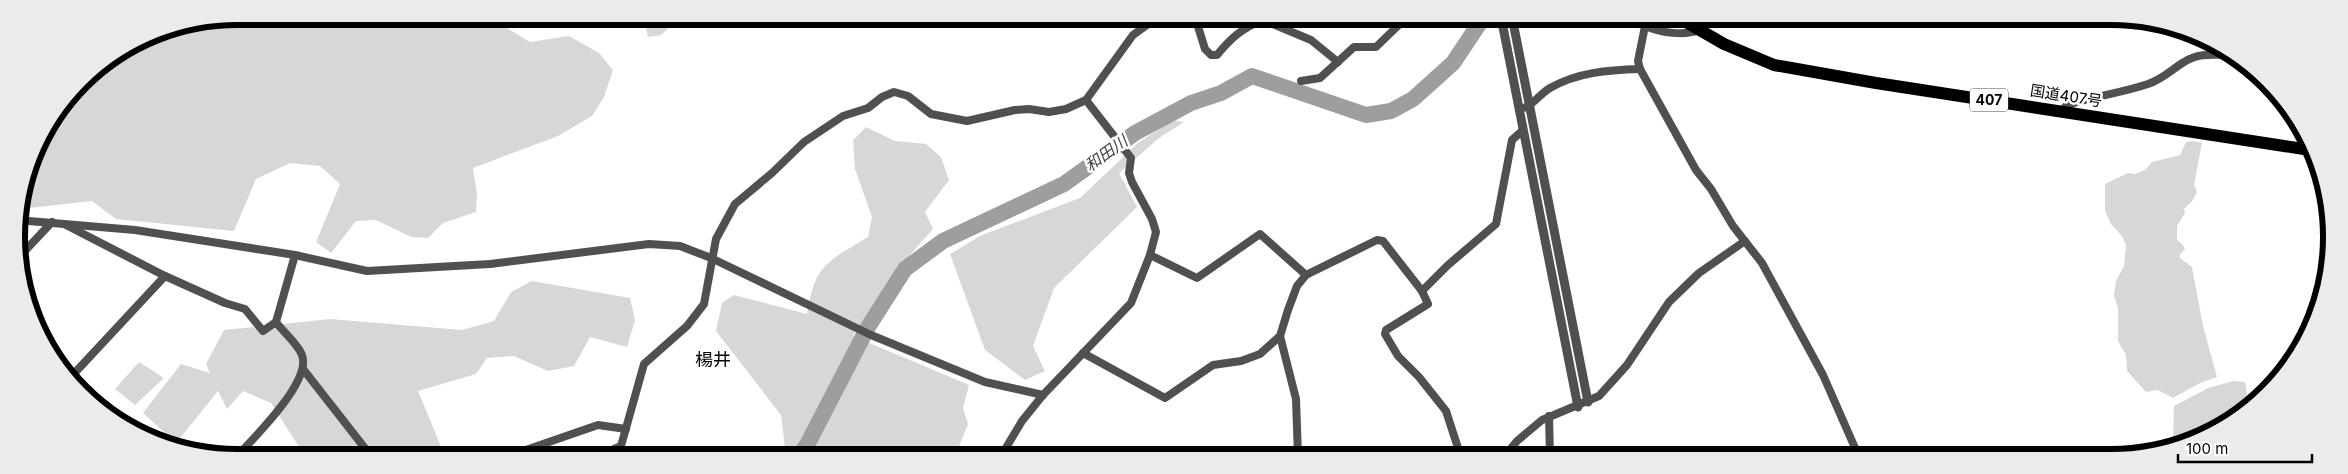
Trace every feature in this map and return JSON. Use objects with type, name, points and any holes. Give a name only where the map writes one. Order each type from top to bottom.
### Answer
[{"type":"highway","name":"国道407号","points":[[1692,25],[1724,44],[1774,64],[2062,112],[2304,149]]},
{"type":"street","points":[[614,449],[621,446],[644,364],[687,326],[704,304],[716,239],[735,204],[772,173],[804,142],[843,116],[868,108],[882,97],[894,92],[908,96],[931,114],[967,121],[1015,110],[1029,109],[1049,112],[1066,109],[1086,100],[1133,35],[1147,25]]},
{"type":"street","points":[[1198,25],[1205,48],[1211,55],[1217,55],[1234,35],[1250,25]]},
{"type":"street","points":[[1275,25],[1311,40],[1338,62]]},
{"type":"street","points":[[1301,81],[1320,78],[1354,47],[1376,47],[1399,25]]},
{"type":"street","points":[[1504,25],[1588,402]]},
{"type":"street","points":[[1513,25],[1523,108],[1522,131],[1578,407]]},
{"type":"street","points":[[1700,30],[1688,34],[1654,30],[1644,26],[1638,61],[1640,69],[1696,170],[1745,242],[1762,263],[1823,375],[1855,449]]},
{"type":"street","points":[[2062,112],[2066,106],[2074,103],[2149,84],[2170,74],[2183,62],[2193,57],[2203,54],[2219,55]]},
{"type":"street","points":[[1523,108],[1550,89],[1578,77],[1599,71],[1640,69]]},
{"type":"street","points":[[1005,449],[1022,421],[1043,395],[1130,302],[1150,255],[1155,227],[1132,182],[1130,173],[1131,158],[1086,100]]},
{"type":"street","points":[[1422,291],[1448,265],[1496,224],[1512,140],[1522,131]]},
{"type":"street","points":[[25,220],[135,230],[295,255],[367,271],[490,264],[649,244],[680,246],[711,258],[871,335],[985,382],[1043,395]]},
{"type":"street","points":[[56,222],[166,276],[225,303],[245,309],[263,331],[276,322],[295,255]]},
{"type":"street","points":[[25,251],[56,222]]},
{"type":"street","points":[[1150,255],[1197,278],[1260,234],[1306,275]]},
{"type":"street","points":[[1083,353],[1166,398],[1213,365],[1241,361],[1260,354],[1280,336],[1297,286],[1306,275],[1376,240],[1383,242],[1422,291],[1428,304],[1386,330],[1385,334],[1398,356],[1419,376],[1446,411],[1458,449]]},
{"type":"street","points":[[1510,449],[1517,440],[1549,416],[1578,407],[1599,396],[1616,380],[1654,327],[1669,302],[1699,273],[1745,242]]},
{"type":"street","points":[[75,373],[166,276]]},
{"type":"street","points":[[276,322],[302,355],[303,369],[366,449]]},
{"type":"street","points":[[1280,336],[1296,399],[1298,449]]},
{"type":"street","points":[[243,449],[271,419],[303,369]]},
{"type":"street","points":[[1549,416],[1550,449]]},
{"type":"street","points":[[529,449],[598,425],[626,429]]},
{"type":"shaded area","points":[[223,25],[502,25],[530,42],[569,36],[599,53],[613,70],[604,97],[592,116],[558,136],[473,168],[477,195],[476,212],[443,223],[428,238],[411,237],[376,220],[356,221],[331,253],[316,242],[340,184],[320,166],[290,163],[256,179],[234,231],[116,219],[92,201],[27,208],[36,169],[53,131],[78,97],[108,69],[143,47],[182,32]]},
{"type":"shaded area","points":[[646,25],[672,25],[661,35],[648,37]]},
{"type":"shaded area","points":[[1173,120],[1184,122],[1159,138],[1119,173],[1137,207],[1054,288],[1033,346],[1045,371],[1025,380],[985,350],[950,254],[982,235],[1080,198],[1138,143]]},
{"type":"shaded area","points":[[866,127],[895,141],[926,144],[941,157],[949,180],[925,212],[933,229],[890,280],[853,336],[969,385],[963,408],[968,424],[958,449],[785,449],[781,415],[716,331],[722,303],[734,295],[807,314],[814,284],[825,266],[868,237],[872,217],[855,169],[853,140]]},
{"type":"shaded area","points":[[2186,142],[2202,143],[2194,185],[2197,192],[2193,200],[2184,209],[2185,213],[2177,226],[2177,240],[2183,245],[2185,250],[2180,254],[2180,258],[2192,267],[2203,326],[2217,377],[2200,383],[2173,398],[2158,390],[2146,392],[2127,371],[2126,355],[2118,341],[2118,309],[2114,295],[2116,281],[2124,266],[2126,245],[2122,236],[2111,224],[2105,211],[2105,184],[2128,173],[2135,174],[2145,170],[2152,162],[2180,155]]},
{"type":"shaded area","points":[[532,281],[630,298],[635,320],[627,347],[590,337],[574,366],[548,371],[514,356],[487,358],[476,374],[418,391],[442,449],[301,449],[271,403],[243,391],[227,409],[218,391],[178,441],[171,439],[143,413],[181,364],[210,373],[206,364],[224,330],[330,319],[462,330],[494,321],[511,292]]},
{"type":"shaded area","points":[[139,362],[164,378],[135,405],[115,389]]},
{"type":"shaded area","points":[[2233,381],[2245,382],[2247,394],[2243,402],[2217,421],[2173,440],[2174,406],[2208,388]]},
{"type":"waterway","name":"和田川","points":[[804,449],[868,327],[905,269],[943,241],[1064,184],[1135,133],[1191,103],[1221,93],[1252,76],[1366,115],[1391,111],[1413,99],[1453,63],[1478,25]]},
{"type":"district","name":"楊井","points":[[713,360]]}]
